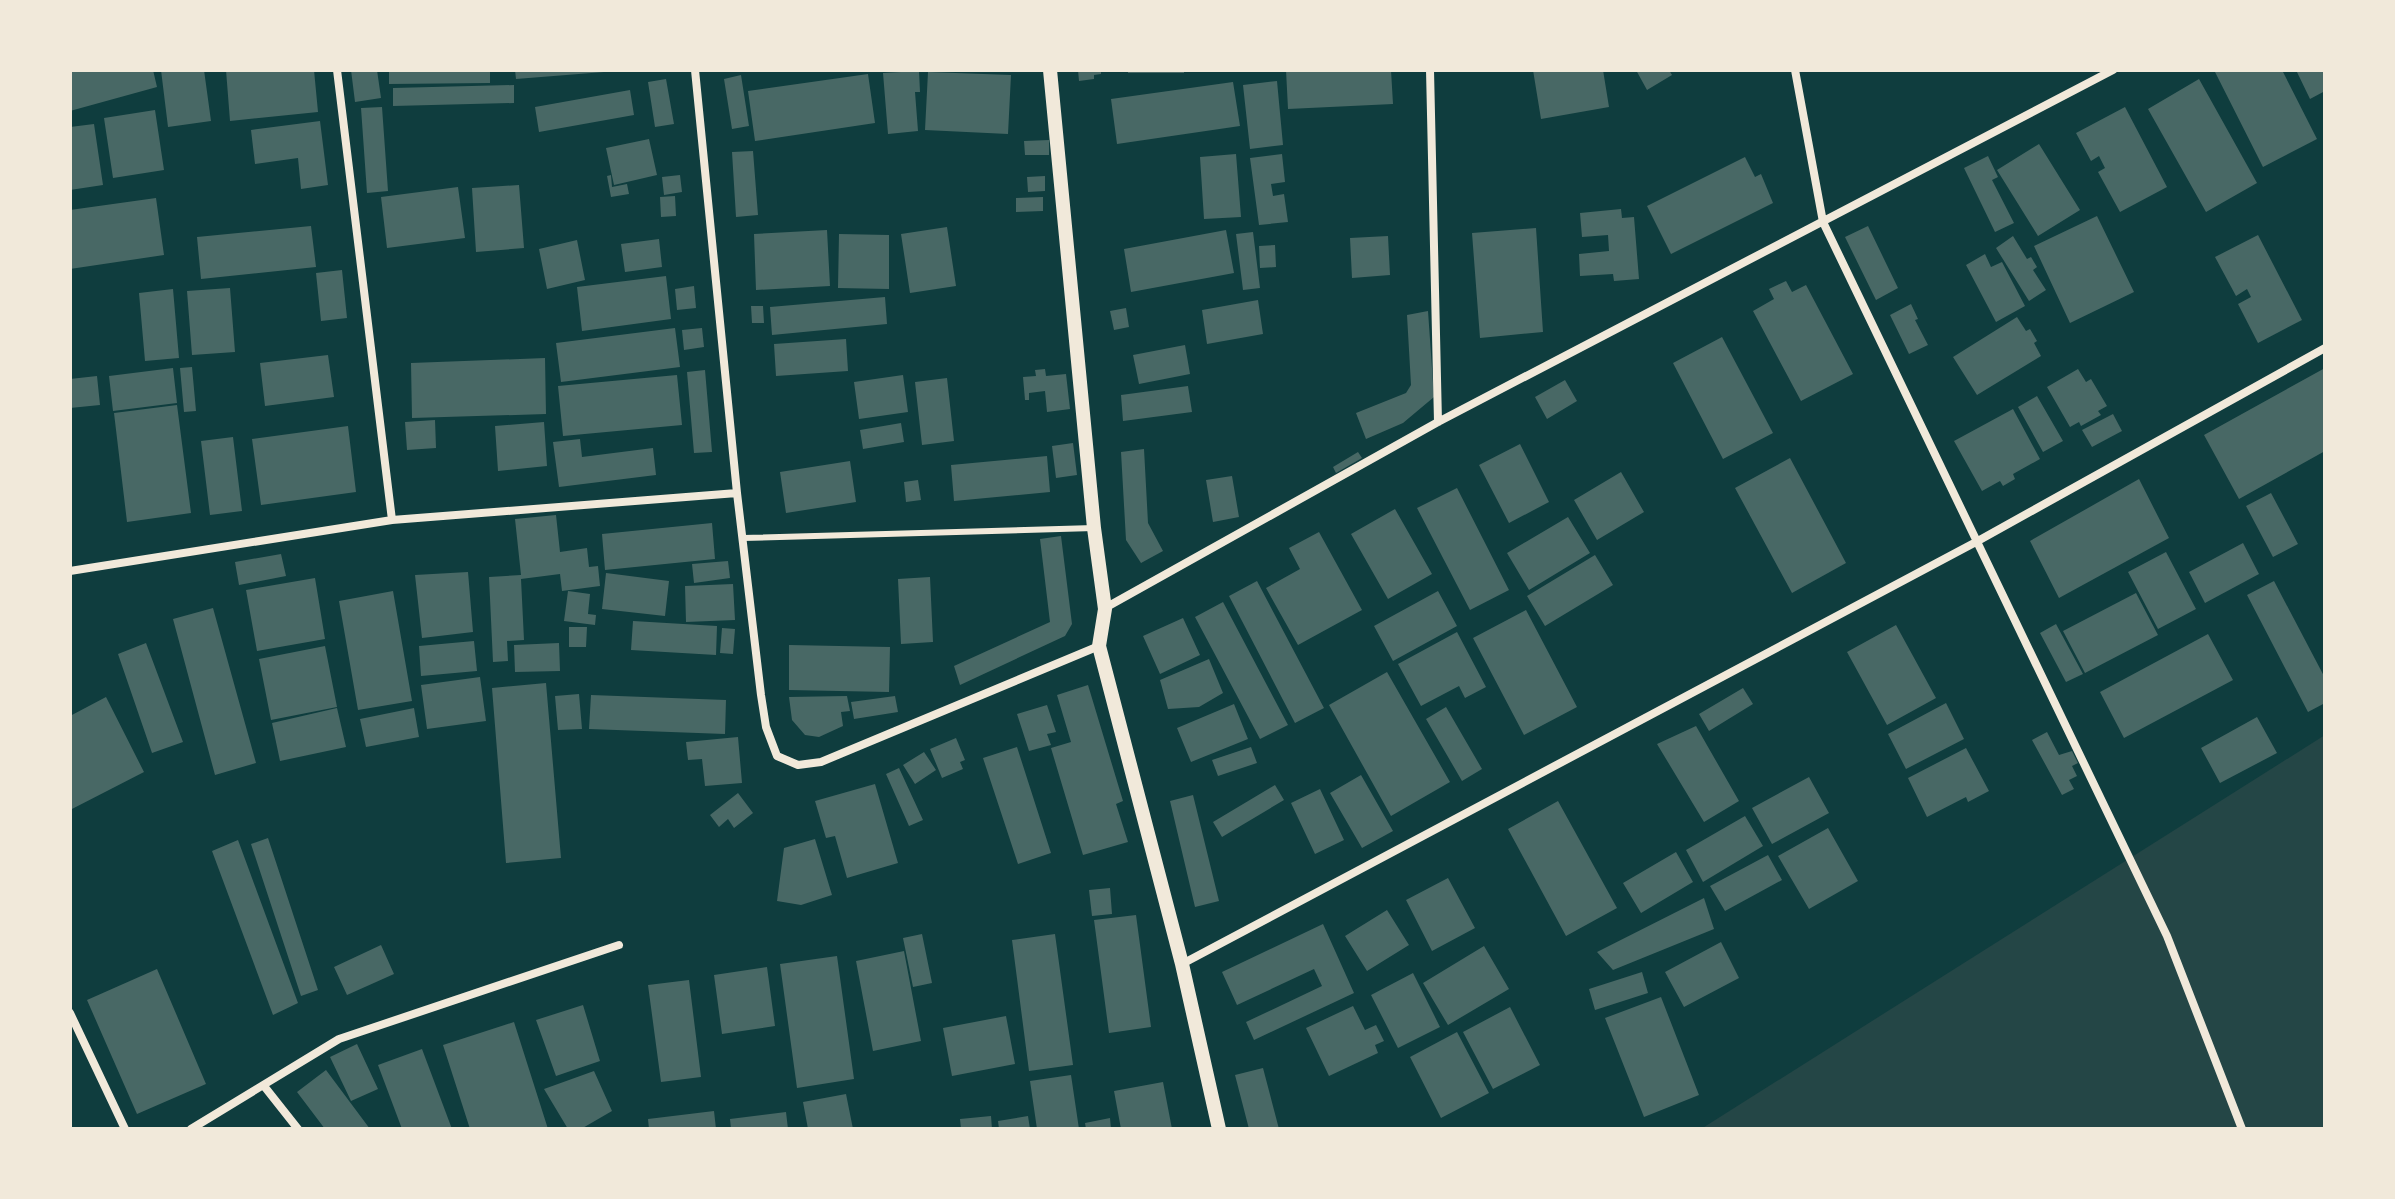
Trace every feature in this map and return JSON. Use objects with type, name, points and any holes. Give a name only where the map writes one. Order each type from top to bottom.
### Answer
[{"type":"street","points":[[337,70],[392,520]]},
{"type":"street","points":[[695,70],[737,493],[766,727],[777,756],[798,765],[821,762],[1099,646]]},
{"type":"street","points":[[1050,70],[1094,528],[1105,609],[1099,646],[1182,964],[1219,1129]]},
{"type":"street","points":[[1430,70],[1438,422]]},
{"type":"street","points":[[1795,70],[1823,222],[2167,936],[2242,1129]]},
{"type":"street","points":[[1105,609],[1438,422],[2113,70]]},
{"type":"street","points":[[1182,964],[1976,542],[2325,348]]},
{"type":"street","points":[[70,571],[392,520],[737,493]]},
{"type":"street","points":[[191,1129],[339,1039],[619,945]]},
{"type":"street","points":[[70,1013],[125,1129]]},
{"type":"street","points":[[264,1086],[298,1129]]},
{"type":"lane","points":[[743,538],[1094,528]]},
{"type":"shaded area","points":[[2325,735],[2325,1129],[1701,1129]]},
{"type":"building","points":[[70,70],[153,70],[157,87],[70,111]]},
{"type":"building","points":[[161,70],[204,70],[211,121],[168,127]]},
{"type":"building","points":[[226,70],[314,70],[318,112],[230,121]]},
{"type":"building","points":[[351,70],[377,70],[381,98],[355,102]]},
{"type":"building","points":[[389,70],[490,70],[490,83],[389,84]]},
{"type":"building","points":[[515,70],[603,70],[604,72],[516,79]]},
{"type":"building","points":[[1078,70],[1101,70],[1101,74],[1094,75],[1094,79],[1079,81]]},
{"type":"building","points":[[1128,70],[1184,70],[1184,73],[1128,73]]},
{"type":"building","points":[[1286,70],[1391,70],[1393,104],[1288,109]]},
{"type":"building","points":[[1533,70],[1603,70],[1609,107],[1541,119]]},
{"type":"building","points":[[1636,70],[1669,70],[1672,75],[1647,90]]},
{"type":"building","points":[[2214,70],[2282,70],[2317,139],[2263,167]]},
{"type":"building","points":[[2296,70],[2325,70],[2325,91],[2310,99]]},
{"type":"building","points":[[919,71],[920,92],[915,92],[918,131],[888,134],[883,73]]},
{"type":"building","points":[[928,72],[1011,75],[1008,134],[925,130]]},
{"type":"building","points":[[868,74],[875,123],[755,141],[748,91]]},
{"type":"building","points":[[741,75],[749,126],[732,129],[724,79]]},
{"type":"building","points":[[666,79],[674,124],[655,127],[648,82]]},
{"type":"building","points":[[2199,79],[2257,183],[2206,212],[2148,109]]},
{"type":"building","points":[[1277,81],[1283,145],[1250,149],[1243,85]]},
{"type":"building","points":[[1233,82],[1240,126],[1117,144],[1111,99]]},
{"type":"building","points":[[514,85],[514,103],[393,106],[393,88]]},
{"type":"building","points":[[630,90],[634,115],[539,132],[535,107]]},
{"type":"building","points":[[382,107],[388,191],[367,193],[361,108]]},
{"type":"building","points":[[2125,107],[2167,187],[2120,212],[2098,172],[2105,168],[2099,156],[2091,161],[2076,133]]},
{"type":"building","points":[[155,110],[164,170],[113,178],[104,118]]},
{"type":"building","points":[[320,121],[328,185],[301,189],[298,158],[255,164],[251,130]]},
{"type":"building","points":[[94,124],[103,185],[70,190],[70,127]]},
{"type":"building","points":[[649,139],[657,175],[614,185],[606,148]]},
{"type":"building","points":[[1049,140],[1049,155],[1025,155],[1024,141]]},
{"type":"building","points":[[2039,144],[2080,210],[2038,236],[1997,170]]},
{"type":"building","points":[[753,151],[758,215],[736,217],[732,152]]},
{"type":"building","points":[[1236,154],[1241,217],[1204,219],[1200,157]]},
{"type":"building","points":[[1282,154],[1285,182],[1271,184],[1273,196],[1284,194],[1288,222],[1259,225],[1250,158]]},
{"type":"building","points":[[1988,156],[1998,177],[1992,180],[2014,223],[1995,232],[1964,168]]},
{"type":"building","points":[[1745,157],[1755,177],[1761,174],[1773,203],[1671,254],[1647,206]]},
{"type":"building","points":[[611,175],[612,187],[627,184],[629,194],[611,197],[607,176]]},
{"type":"building","points":[[680,175],[682,192],[664,195],[662,177]]},
{"type":"building","points":[[1045,176],[1045,191],[1028,192],[1027,177]]},
{"type":"building","points":[[519,185],[524,248],[476,252],[472,188]]},
{"type":"building","points":[[458,187],[465,238],[387,248],[381,197]]},
{"type":"building","points":[[675,196],[676,216],[661,217],[660,197]]},
{"type":"building","points":[[1043,197],[1043,211],[1016,212],[1016,198]]},
{"type":"building","points":[[156,198],[164,255],[70,269],[70,210]]},
{"type":"building","points":[[1621,209],[1622,218],[1634,217],[1639,279],[1614,281],[1613,274],[1580,276],[1579,254],[1609,251],[1608,235],[1582,237],[1580,213]]},
{"type":"building","points":[[2097,216],[2134,292],[2070,323],[2034,246]]},
{"type":"building","points":[[311,226],[316,267],[201,279],[197,237]]},
{"type":"building","points":[[1868,226],[1898,288],[1876,300],[1845,237]]},
{"type":"building","points":[[947,227],[956,286],[910,293],[901,234]]},
{"type":"building","points":[[1536,228],[1543,332],[1480,338],[1472,233]]},
{"type":"building","points":[[827,230],[830,286],[756,290],[754,234]]},
{"type":"building","points":[[1226,230],[1234,273],[1131,292],[1124,249]]},
{"type":"building","points":[[1253,232],[1260,288],[1243,290],[1236,234]]},
{"type":"building","points":[[839,234],[889,235],[889,289],[838,288]]},
{"type":"building","points":[[2258,235],[2302,320],[2258,343],[2238,304],[2251,297],[2247,289],[2236,296],[2215,257]]},
{"type":"building","points":[[1388,236],[1390,275],[1352,278],[1350,238]]},
{"type":"building","points":[[2013,236],[2027,259],[2031,257],[2037,267],[2033,270],[2046,290],[2029,301],[1996,248]]},
{"type":"building","points":[[659,239],[662,267],[625,272],[621,244]]},
{"type":"building","points":[[577,240],[585,280],[547,289],[539,249]]},
{"type":"building","points":[[1275,245],[1276,267],[1260,268],[1259,246]]},
{"type":"building","points":[[1985,254],[1991,267],[2002,262],[2025,306],[1996,322],[1966,265]]},
{"type":"building","points":[[342,270],[347,318],[321,321],[316,273]]},
{"type":"building","points":[[666,276],[671,319],[582,331],[577,287]]},
{"type":"building","points":[[1786,281],[1792,292],[1806,285],[1853,374],[1801,401],[1753,311],[1774,299],[1769,289]]},
{"type":"building","points":[[694,286],[696,308],[677,310],[675,289]]},
{"type":"building","points":[[230,288],[235,352],[192,355],[187,291]]},
{"type":"building","points":[[173,289],[179,358],[145,361],[139,293]]},
{"type":"building","points":[[885,297],[887,324],[772,335],[770,307]]},
{"type":"building","points":[[1258,300],[1263,334],[1207,344],[1202,310]]},
{"type":"building","points":[[1911,304],[1918,319],[1915,320],[1928,345],[1909,354],[1890,315]]},
{"type":"building","points":[[751,306],[763,306],[764,323],[752,323]]},
{"type":"building","points":[[1126,308],[1129,327],[1114,330],[1110,311]]},
{"type":"building","points":[[1428,311],[1434,397],[1403,423],[1366,439],[1356,413],[1406,393],[1411,385],[1407,315]]},
{"type":"building","points":[[2017,317],[2026,331],[2030,329],[2041,356],[1977,395],[1953,357]]},
{"type":"building","points":[[675,328],[680,367],[561,382],[556,343]]},
{"type":"building","points":[[702,328],[704,347],[684,350],[682,330]]},
{"type":"building","points":[[1722,337],[1773,433],[1723,459],[1673,363]]},
{"type":"building","points":[[846,339],[848,371],[776,376],[774,344]]},
{"type":"building","points":[[1185,345],[1190,374],[1139,384],[1133,355]]},
{"type":"building","points":[[328,355],[334,397],[265,406],[260,363]]},
{"type":"building","points":[[545,358],[546,414],[412,418],[411,363]]},
{"type":"building","points":[[192,367],[196,411],[184,412],[180,368]]},
{"type":"building","points":[[173,368],[177,403],[113,411],[109,376]]},
{"type":"building","points":[[2325,368],[2325,451],[2239,499],[2204,435]]},
{"type":"building","points":[[1045,369],[1046,376],[1066,374],[1070,409],[1047,412],[1045,391],[1029,393],[1029,400],[1025,400],[1023,377],[1036,376],[1035,370]]},
{"type":"building","points":[[2078,369],[2086,382],[2091,379],[2107,406],[2098,411],[2101,415],[2081,426],[2079,422],[2070,427],[2047,387]]},
{"type":"building","points":[[705,370],[712,452],[694,453],[687,372]]},
{"type":"building","points":[[677,375],[682,425],[563,436],[558,386]]},
{"type":"building","points":[[903,375],[908,412],[859,419],[854,382]]},
{"type":"building","points":[[97,376],[100,405],[70,408],[70,379]]},
{"type":"building","points":[[947,378],[954,441],[922,445],[915,382]]},
{"type":"building","points":[[1565,380],[1577,401],[1547,419],[1535,397]]},
{"type":"building","points":[[1188,386],[1192,412],[1123,421],[1121,395]]},
{"type":"building","points":[[2037,396],[2063,441],[2043,452],[2018,407]]},
{"type":"building","points":[[177,405],[191,513],[127,522],[114,413]]},
{"type":"building","points":[[2013,409],[2040,459],[2013,474],[2015,479],[2003,486],[2000,481],[1982,491],[1954,441]]},
{"type":"building","points":[[2113,414],[2122,431],[2092,447],[2082,430]]},
{"type":"building","points":[[435,420],[436,448],[407,450],[405,422]]},
{"type":"building","points":[[544,422],[547,466],[498,471],[495,426]]},
{"type":"building","points":[[901,423],[904,442],[863,449],[860,430]]},
{"type":"building","points":[[348,426],[356,492],[261,505],[252,439]]},
{"type":"building","points":[[233,437],[242,511],[210,515],[201,441]]},
{"type":"building","points":[[580,439],[582,457],[653,448],[656,475],[559,487],[553,442]]},
{"type":"building","points":[[1073,443],[1077,475],[1056,478],[1052,446]]},
{"type":"building","points":[[1520,444],[1549,502],[1509,523],[1479,465]]},
{"type":"building","points":[[1144,449],[1148,523],[1163,551],[1141,563],[1126,540],[1121,452]]},
{"type":"building","points":[[1358,452],[1362,458],[1336,473],[1333,467]]},
{"type":"building","points":[[1047,456],[1050,492],[954,501],[951,465]]},
{"type":"building","points":[[1790,458],[1846,563],[1792,593],[1735,488]]},
{"type":"building","points":[[850,461],[856,502],[786,513],[780,472]]},
{"type":"building","points":[[1621,472],[1644,512],[1597,540],[1574,500]]},
{"type":"building","points":[[1232,476],[1239,517],[1213,522],[1206,480]]},
{"type":"building","points":[[2139,479],[2169,538],[2059,598],[2030,541]]},
{"type":"building","points":[[918,480],[921,500],[906,502],[904,482]]},
{"type":"building","points":[[1457,488],[1509,590],[1470,610],[1417,508]]},
{"type":"building","points":[[2271,493],[2298,544],[2273,557],[2246,506]]},
{"type":"building","points":[[1395,509],[1432,574],[1388,599],[1351,534]]},
{"type":"building","points":[[556,515],[560,552],[587,548],[589,567],[598,566],[600,586],[562,591],[560,574],[521,579],[524,640],[507,641],[508,661],[493,662],[489,577],[521,575],[515,519]]},
{"type":"building","points":[[1568,517],[1590,553],[1529,590],[1507,553]]},
{"type":"building","points":[[712,523],[715,559],[605,570],[602,534]]},
{"type":"building","points":[[1319,532],[1362,610],[1298,645],[1266,588],[1300,569],[1289,548]]},
{"type":"building","points":[[1061,536],[1072,624],[1065,636],[960,685],[954,666],[1050,622],[1040,539]]},
{"type":"building","points":[[2243,543],[2259,574],[2205,603],[2189,572]]},
{"type":"building","points":[[2166,552],[2196,609],[2158,629],[2128,572]]},
{"type":"building","points":[[281,554],[286,576],[239,585],[235,562]]},
{"type":"building","points":[[1595,555],[1613,585],[1545,626],[1527,596]]},
{"type":"building","points":[[728,561],[730,578],[694,583],[692,564]]},
{"type":"building","points":[[468,572],[473,632],[422,638],[415,575]]},
{"type":"building","points":[[606,573],[669,581],[665,616],[602,609]]},
{"type":"building","points":[[930,577],[933,642],[901,644],[898,579]]},
{"type":"building","points":[[315,578],[325,639],[257,651],[246,590]]},
{"type":"building","points":[[1257,581],[1324,708],[1295,723],[1229,596]]},
{"type":"building","points":[[2274,581],[2325,678],[2325,703],[2308,712],[2247,595]]},
{"type":"building","points":[[733,584],[735,620],[686,622],[685,586]]},
{"type":"building","points":[[393,591],[412,701],[358,710],[339,601]]},
{"type":"building","points":[[568,591],[590,594],[588,614],[596,615],[595,625],[564,621]]},
{"type":"building","points":[[1438,591],[1457,626],[1393,661],[1374,626]]},
{"type":"building","points":[[2136,593],[2158,635],[2085,673],[2063,631]]},
{"type":"building","points":[[1223,602],[1288,725],[1260,739],[1195,617]]},
{"type":"building","points":[[213,608],[256,763],[215,775],[173,619]]},
{"type":"building","points":[[1526,610],[1577,707],[1524,735],[1473,638]]},
{"type":"building","points":[[1183,618],[1200,655],[1160,674],[1143,636]]},
{"type":"building","points":[[633,621],[717,626],[716,655],[631,650]]},
{"type":"building","points":[[2056,624],[2083,674],[2066,682],[2040,633]]},
{"type":"building","points":[[1896,625],[1936,698],[1887,725],[1847,652]]},
{"type":"building","points":[[569,627],[587,627],[586,647],[569,647]]},
{"type":"building","points":[[722,628],[735,629],[733,654],[720,653]]},
{"type":"building","points":[[1457,632],[1486,687],[1465,698],[1459,686],[1421,706],[1398,664]]},
{"type":"building","points":[[2208,634],[2233,680],[2124,738],[2100,692]]},
{"type":"building","points":[[474,641],[477,671],[421,676],[419,646]]},
{"type":"building","points":[[146,643],[183,742],[152,753],[118,654]]},
{"type":"building","points":[[559,643],[560,671],[515,672],[514,645]]},
{"type":"building","points":[[789,645],[890,647],[889,692],[789,690]]},
{"type":"building","points":[[325,646],[337,707],[271,720],[259,659]]},
{"type":"building","points":[[1209,659],[1223,693],[1199,707],[1168,709],[1160,680]]},
{"type":"building","points":[[1387,672],[1450,782],[1391,816],[1329,705]]},
{"type":"building","points":[[480,677],[486,721],[427,729],[421,685]]},
{"type":"building","points":[[546,683],[561,858],[506,863],[492,688]]},
{"type":"building","points":[[1088,685],[1123,801],[1116,804],[1128,842],[1083,855],[1051,748],[1071,742],[1057,695]]},
{"type":"building","points":[[1743,688],[1753,704],[1709,731],[1699,714]]},
{"type":"building","points":[[579,694],[582,729],[558,730],[555,696]]},
{"type":"building","points":[[591,695],[726,700],[725,734],[589,729]]},
{"type":"building","points":[[847,696],[850,711],[841,712],[843,726],[819,737],[805,735],[792,720],[789,697]]},
{"type":"building","points":[[895,696],[898,712],[854,719],[851,702]]},
{"type":"building","points":[[106,697],[144,772],[70,810],[70,716]]},
{"type":"building","points":[[1946,703],[1964,739],[1906,769],[1888,734]]},
{"type":"building","points":[[1234,704],[1248,739],[1191,762],[1177,728]]},
{"type":"building","points":[[1047,705],[1056,732],[1047,734],[1051,745],[1029,751],[1017,714]]},
{"type":"building","points":[[1446,707],[1482,769],[1462,781],[1426,719]]},
{"type":"building","points":[[337,708],[346,747],[280,761],[272,723]]},
{"type":"building","points":[[414,708],[419,737],[366,747],[360,719]]},
{"type":"building","points":[[2257,717],[2277,753],[2220,783],[2201,748]]},
{"type":"building","points":[[1696,726],[1739,801],[1704,822],[1657,744]]},
{"type":"building","points":[[2047,732],[2059,755],[2072,751],[2078,763],[2072,766],[2077,776],[2069,780],[2074,789],[2062,795],[2032,740]]},
{"type":"building","points":[[738,737],[742,783],[705,786],[702,759],[688,760],[686,742]]},
{"type":"building","points":[[956,738],[965,760],[960,762],[963,769],[942,778],[930,749]]},
{"type":"building","points":[[1017,747],[1051,853],[1018,864],[983,758]]},
{"type":"building","points":[[1251,747],[1257,763],[1218,776],[1212,760]]},
{"type":"building","points":[[1966,748],[1989,791],[1968,802],[1966,797],[1927,817],[1908,778]]},
{"type":"building","points":[[924,752],[936,770],[915,784],[903,765]]},
{"type":"building","points":[[899,768],[923,820],[909,826],[886,774]]},
{"type":"building","points":[[1361,775],[1393,831],[1362,848],[1330,793]]},
{"type":"building","points":[[1809,777],[1829,813],[1772,844],[1752,808]]},
{"type":"building","points":[[875,784],[898,863],[847,878],[835,836],[826,838],[815,801]]},
{"type":"building","points":[[1275,785],[1284,800],[1222,837],[1213,822]]},
{"type":"building","points":[[1320,789],[1344,840],[1315,854],[1291,803]]},
{"type":"building","points":[[738,793],[753,813],[734,828],[728,819],[719,827],[710,815]]},
{"type":"building","points":[[1193,795],[1219,901],[1195,907],[1170,801]]},
{"type":"building","points":[[1558,801],[1617,908],[1566,936],[1508,829]]},
{"type":"building","points":[[1745,816],[1763,846],[1703,882],[1686,850]]},
{"type":"building","points":[[1828,828],[1858,881],[1809,909],[1778,856]]},
{"type":"building","points":[[268,838],[318,990],[301,996],[251,844]]},
{"type":"building","points":[[815,839],[832,895],[801,905],[777,901],[784,848]]},
{"type":"building","points":[[238,840],[298,1003],[273,1015],[212,851]]},
{"type":"building","points":[[1676,852],[1693,882],[1641,913],[1623,883]]},
{"type":"building","points":[[1768,855],[1782,880],[1725,911],[1710,886]]},
{"type":"building","points":[[1448,878],[1475,928],[1432,951],[1406,900]]},
{"type":"building","points":[[1110,888],[1112,914],[1092,916],[1089,890]]},
{"type":"building","points":[[1704,898],[1714,929],[1613,970],[1597,952]]},
{"type":"building","points":[[1387,910],[1409,945],[1367,971],[1345,936]]},
{"type":"building","points":[[1136,915],[1151,1027],[1109,1033],[1094,920]]},
{"type":"building","points":[[1323,924],[1354,993],[1254,1040],[1246,1022],[1322,986],[1314,969],[1237,1005],[1222,972]]},
{"type":"building","points":[[922,934],[932,983],[913,987],[903,938]]},
{"type":"building","points":[[1055,934],[1073,1065],[1029,1071],[1012,940]]},
{"type":"building","points":[[1721,942],[1739,978],[1684,1007],[1665,972]]},
{"type":"building","points":[[381,945],[394,974],[347,995],[334,967]]},
{"type":"building","points":[[1484,946],[1509,989],[1448,1025],[1423,983]]},
{"type":"building","points":[[904,951],[921,1041],[873,1051],[856,961]]},
{"type":"building","points":[[837,956],[854,1079],[797,1088],[780,964]]},
{"type":"building","points":[[767,967],[775,1026],[722,1034],[714,975]]},
{"type":"building","points":[[157,969],[206,1084],[137,1114],[87,1000]]},
{"type":"building","points":[[1642,972],[1648,993],[1595,1010],[1589,989]]},
{"type":"building","points":[[1413,973],[1440,1027],[1398,1048],[1371,995]]},
{"type":"building","points":[[689,980],[701,1077],[661,1082],[648,985]]},
{"type":"building","points":[[1661,997],[1699,1095],[1644,1117],[1605,1018]]},
{"type":"building","points":[[583,1005],[600,1061],[556,1076],[536,1020]]},
{"type":"building","points":[[1353,1006],[1365,1030],[1376,1025],[1384,1041],[1375,1045],[1378,1053],[1329,1076],[1306,1028]]},
{"type":"building","points":[[1510,1007],[1540,1065],[1493,1089],[1463,1032]]},
{"type":"building","points":[[1006,1016],[1015,1064],[952,1076],[943,1028]]},
{"type":"building","points":[[514,1022],[548,1129],[470,1129],[443,1045]]},
{"type":"building","points":[[1457,1032],[1489,1093],[1441,1118],[1410,1057]]},
{"type":"building","points":[[357,1044],[378,1089],[351,1101],[330,1057]]},
{"type":"building","points":[[422,1049],[452,1129],[402,1129],[378,1065]]},
{"type":"building","points":[[1263,1068],[1279,1129],[1249,1129],[1235,1075]]},
{"type":"building","points":[[326,1070],[370,1129],[325,1129],[297,1092]]},
{"type":"building","points":[[594,1071],[612,1111],[581,1129],[568,1129],[544,1089]]},
{"type":"building","points":[[1071,1075],[1079,1129],[1037,1129],[1030,1081]]},
{"type":"building","points":[[1163,1082],[1172,1129],[1121,1129],[1114,1091]]},
{"type":"building","points":[[846,1094],[853,1129],[808,1129],[803,1102]]},
{"type":"building","points":[[714,1111],[716,1129],[649,1129],[648,1119]]},
{"type":"building","points":[[786,1112],[788,1129],[731,1129],[730,1119]]},
{"type":"building","points":[[991,1116],[992,1129],[961,1129],[960,1119]]},
{"type":"building","points":[[1028,1116],[1030,1129],[999,1129],[998,1121]]},
{"type":"building","points":[[1110,1118],[1111,1129],[1086,1129],[1085,1123]]}]
